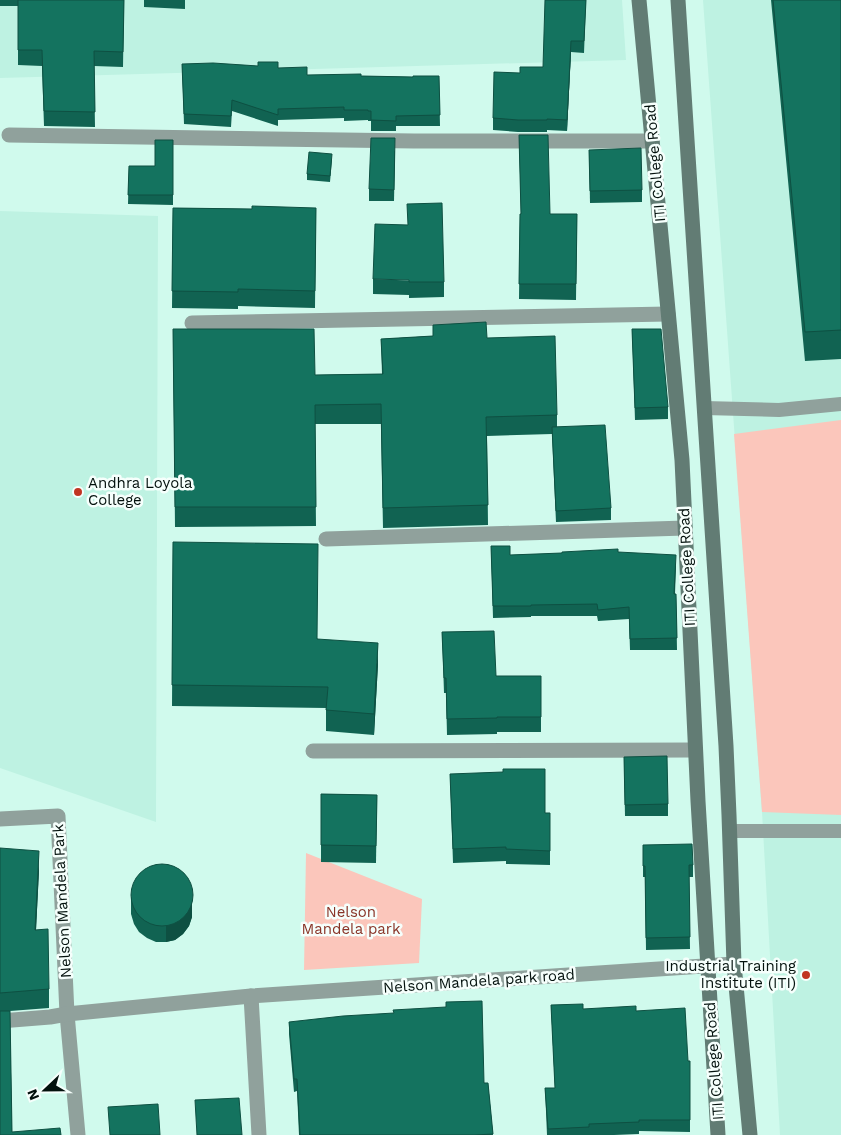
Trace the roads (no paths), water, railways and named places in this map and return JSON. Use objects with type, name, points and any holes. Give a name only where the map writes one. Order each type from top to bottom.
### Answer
[{"type":"street","name":"ITI College Road","points":[[640,0],[682,460],[695,750],[718,1135]]},
{"type":"street","name":"ITI College Road","points":[[678,0],[730,831],[734,964],[750,1135]]},
{"type":"street","points":[[9,135],[414,141],[652,141]]},
{"type":"street","points":[[192,323],[668,314]]},
{"type":"street","points":[[326,539],[685,528]]},
{"type":"street","points":[[313,751],[695,750]]},
{"type":"street","name":"Nelson Mandela Park","points":[[0,820],[58,816],[67,1014]]},
{"type":"street","name":"Nelson Mandela park road","points":[[0,1021],[251,996],[734,964]]},
{"type":"street","points":[[251,996],[259,1135]]},
{"type":"street","points":[[67,1014],[78,1135]]},
{"type":"lane","points":[[704,408],[779,410],[841,404]]},
{"type":"lane","points":[[730,831],[841,831]]},
{"type":"place","name":"Andhra Loyola College","points":[[78,492]]},
{"type":"place","name":"Industrial Training Institute (ITI)","points":[[806,975]]},
{"type":"park label","name":"Nelson Mandela park","points":[[351,920]]}]
